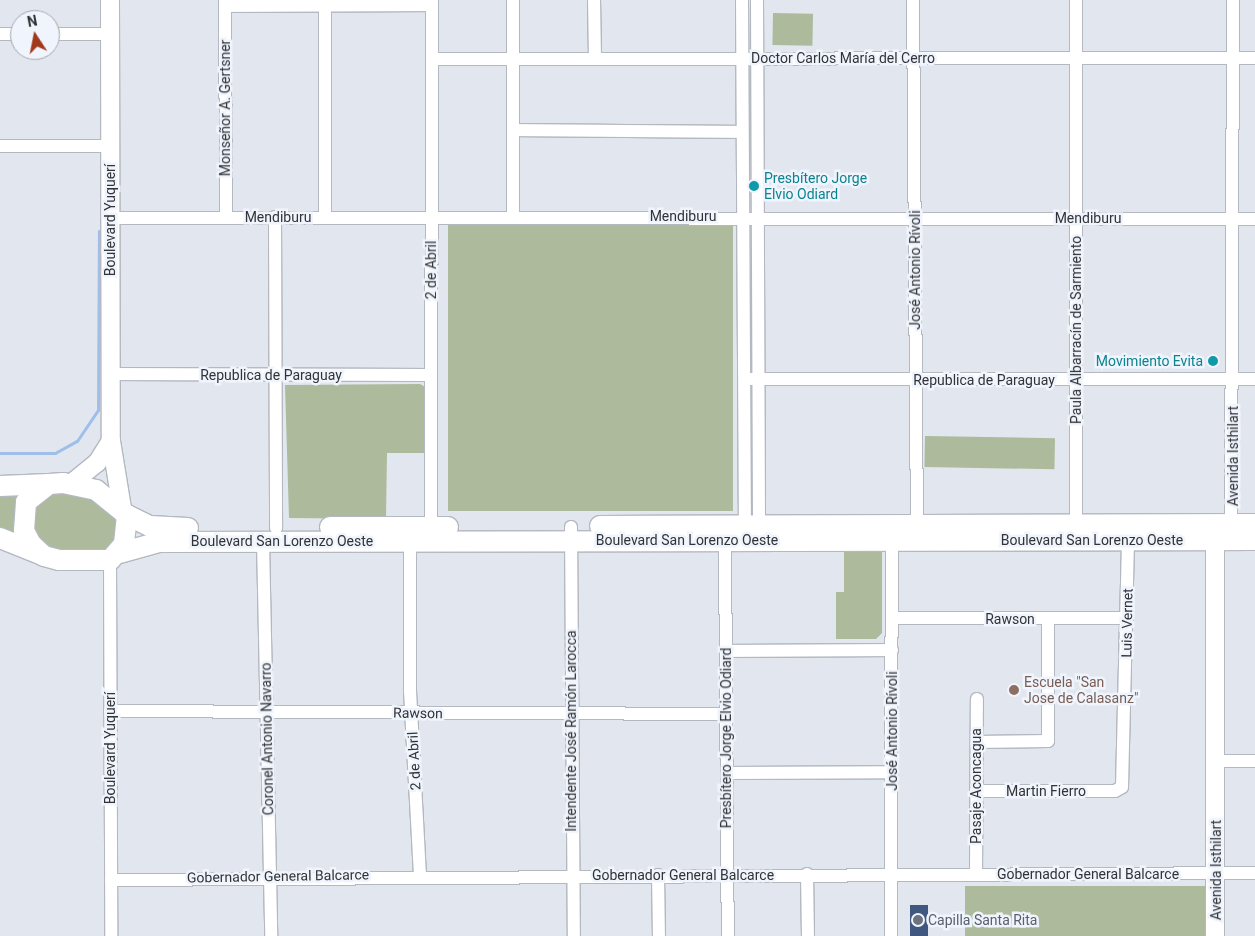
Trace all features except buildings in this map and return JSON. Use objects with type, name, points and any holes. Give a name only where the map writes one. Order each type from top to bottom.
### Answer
[{"type":"main road","name":"Boulevard Yuquerí","points":[[110,0],[111,441],[124,512]]},
{"type":"main road","points":[[72,483],[97,463],[111,441]]},
{"type":"main road","points":[[0,486],[72,483],[96,490],[124,512],[127,536],[115,556],[78,562],[44,556],[0,538]]},
{"type":"main road","points":[[44,556],[24,531],[23,516],[26,502],[50,484]]},
{"type":"main road","name":"Boulevard San Lorenzo Oeste","points":[[124,512],[162,528],[270,534],[1076,533],[1255,524]]},
{"type":"main road","name":"Avenida Isthilart","points":[[1215,936],[1215,547],[1218,540],[1231,524]]},
{"type":"main road","name":"Boulevard San Lorenzo Oeste","points":[[1076,533],[1128,541],[1255,540]]},
{"type":"main road","name":"Boulevard San Lorenzo Oeste","points":[[115,556],[159,542],[270,534]]},
{"type":"street","points":[[513,0],[513,217]]},
{"type":"street","points":[[594,0],[595,57]]},
{"type":"street","name":"Presbítero Jorge Elvio Odiard","points":[[742,0],[741,216],[746,534]]},
{"type":"street","name":"Presbítero Jorge Elvio Odiard","points":[[728,936],[726,651],[746,534],[758,379],[757,0]]},
{"type":"street","name":"José Antonio Rívoli","points":[[913,0],[917,532]]},
{"type":"street","name":"Paula Albarracín de Sarmiento","points":[[1076,0],[1076,533]]},
{"type":"street","name":"Avenida Isthilart","points":[[1231,524],[1233,0]]},
{"type":"street","points":[[224,3],[325,5],[432,2]]},
{"type":"street","name":"2 de Abril","points":[[431,534],[432,2]]},
{"type":"street","name":"Monseñor A. Gertsner","points":[[224,3],[226,216]]},
{"type":"street","points":[[325,5],[326,216]]},
{"type":"street","points":[[60,34],[110,34]]},
{"type":"street","name":"Doctor Carlos María del Cerro","points":[[432,59],[1076,56],[1255,58]]},
{"type":"street","points":[[513,130],[742,132]]},
{"type":"street","points":[[0,146],[110,146]]},
{"type":"street","name":"Mendiburu","points":[[111,218],[226,216],[1255,218]]},
{"type":"street","name":"Coronel Antonio Navarro","points":[[271,936],[267,711],[270,534],[276,375],[275,217]]},
{"type":"street","name":"Republica de Paraguay","points":[[111,374],[431,375]]},
{"type":"street","name":"Republica de Paraguay","points":[[744,379],[1255,379]]},
{"type":"street","name":"Intendente José Ramón Larocca","points":[[571,533],[570,714],[574,936]]},
{"type":"street","name":"José Antonio Rívoli","points":[[891,936],[892,533]]},
{"type":"street","name":"2 de Abril","points":[[411,534],[412,713],[420,875]]},
{"type":"street","name":"Luis Vernet","points":[[1115,791],[1123,784],[1128,541]]},
{"type":"street","name":"Boulevard Yuquerí","points":[[111,936],[110,711],[115,556]]},
{"type":"street","name":"Rawson","points":[[892,618],[1127,618]]},
{"type":"street","points":[[976,742],[1048,741],[1048,619]]},
{"type":"street","points":[[726,651],[892,650]]},
{"type":"street","name":"Pasaje Aconcagua","points":[[976,874],[977,699]]},
{"type":"street","name":"Rawson","points":[[110,711],[726,714]]},
{"type":"street","points":[[1216,761],[1255,761]]},
{"type":"street","points":[[727,773],[892,772]]},
{"type":"street","name":"Martin Fierro","points":[[976,791],[1115,791]]},
{"type":"street","name":"Gobernador General Balcarce","points":[[112,880],[270,875],[1255,873]]},
{"type":"street","points":[[807,874],[808,936]]},
{"type":"street","points":[[658,875],[659,936]]},
{"type":"green space","points":[[773,13],[813,14],[812,46],[772,45]]},
{"type":"green space","points":[[448,225],[733,225],[733,511],[448,511]]},
{"type":"green space","points":[[420,384],[429,389],[428,453],[387,453],[386,519],[289,518],[285,385]]},
{"type":"green space","points":[[925,436],[1055,438],[1054,469],[924,467]]},
{"type":"green space","points":[[26,489],[22,536],[0,530],[0,491]]},
{"type":"green space","points":[[50,489],[90,495],[113,507],[121,524],[118,542],[103,559],[50,551],[37,541],[29,523],[32,502]]},
{"type":"green space","points":[[844,552],[882,552],[882,633],[876,639],[836,639],[836,592],[844,592]]},
{"type":"green space","points":[[965,886],[1208,886],[1208,936],[965,936]]},
{"type":"waterway","points":[[0,453],[55,453],[77,441],[98,410],[99,231]]},
{"type":"place","name":"Presbítero Jorge Elvio Odiard","points":[[754,186]]},
{"type":"place","name":"Movimiento Evita","points":[[1213,361]]},
{"type":"place","name":"Escuela \"San Jose de Calasanz\"","points":[[1014,690]]},
{"type":"place","name":"Capilla Santa Rita","points":[[918,920]]}]
